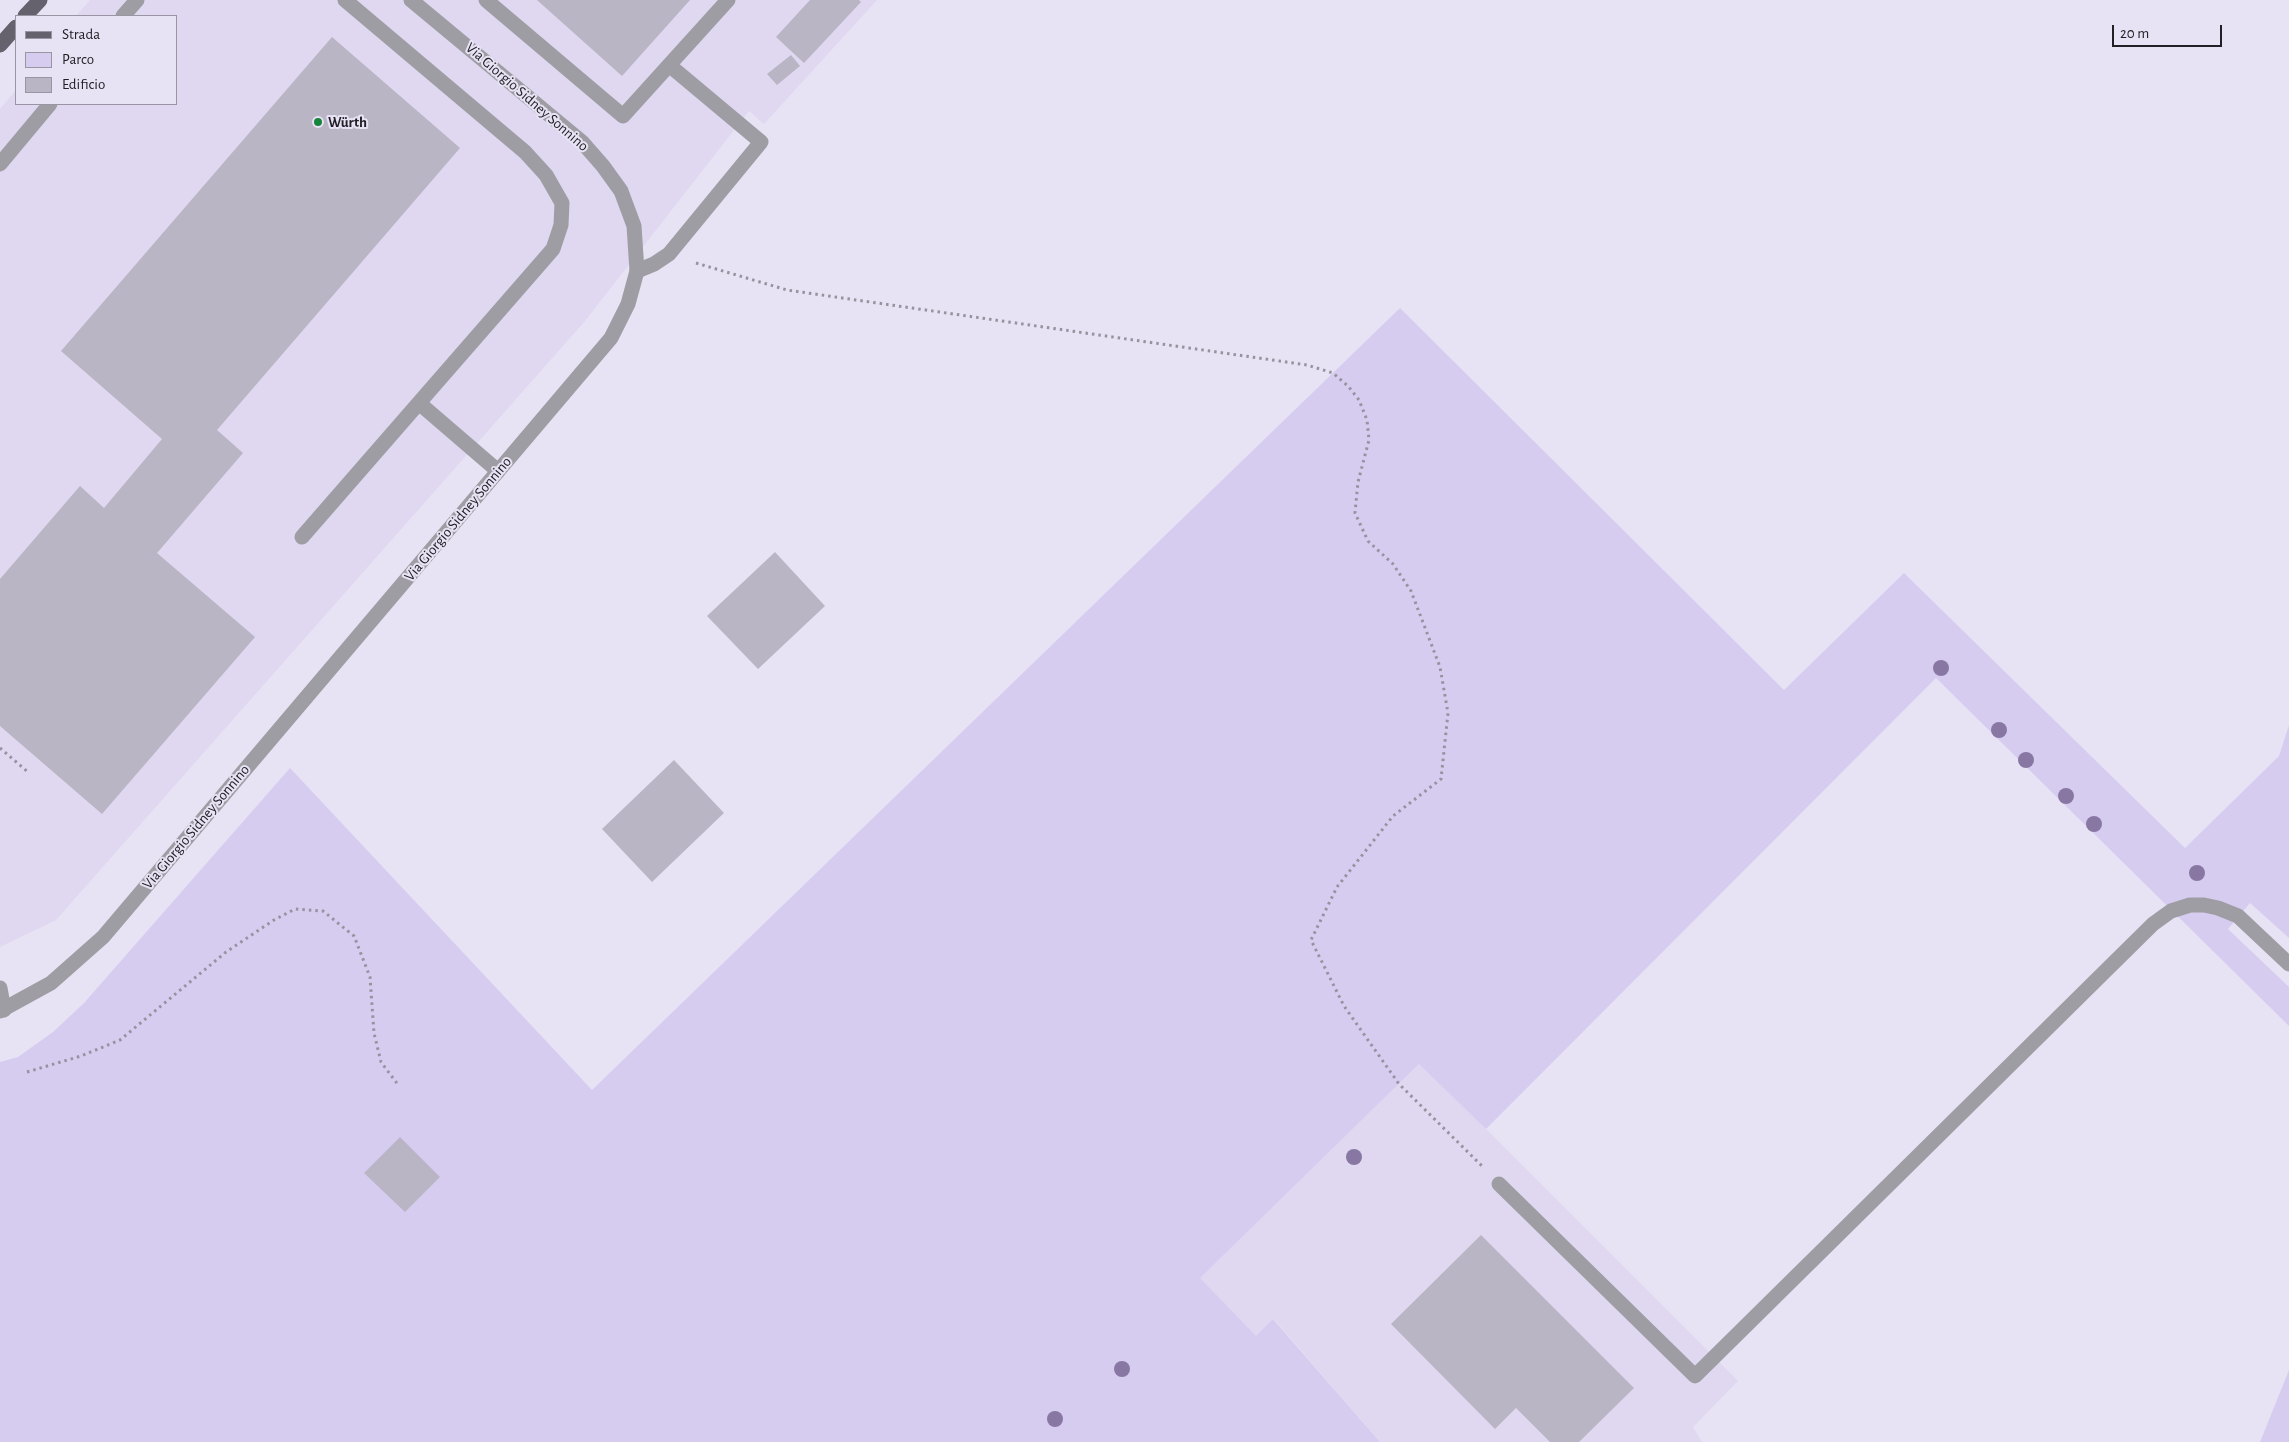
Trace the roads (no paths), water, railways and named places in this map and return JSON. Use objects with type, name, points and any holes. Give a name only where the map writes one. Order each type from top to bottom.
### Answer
[{"type":"main road","points":[[27,15],[40,0]]},
{"type":"main road","points":[[0,45],[15,28]]},
{"type":"street","points":[[124,15],[137,0]]},
{"type":"street","points":[[302,537],[553,249],[561,226],[562,203],[546,175],[525,152],[345,0]]},
{"type":"street","name":"Via Giorgio Sidney Sonnino","points":[[2,1011],[51,983],[103,937],[611,338],[628,304],[637,271],[634,226],[621,191],[582,142],[411,0]]},
{"type":"street","points":[[486,0],[623,116],[728,0]]},
{"type":"street","points":[[637,271],[654,264],[670,254],[761,142],[669,65]]},
{"type":"street","points":[[0,164],[49,105]]},
{"type":"street","points":[[418,403],[498,471]]},
{"type":"street","points":[[1500,1184],[1695,1376],[2153,924],[2171,911],[2190,906],[2204,905],[2238,916],[2289,964]]},
{"type":"street","points":[[0,988],[2,1011]]},
{"type":"place","name":"Würth","points":[[318,122]]}]
